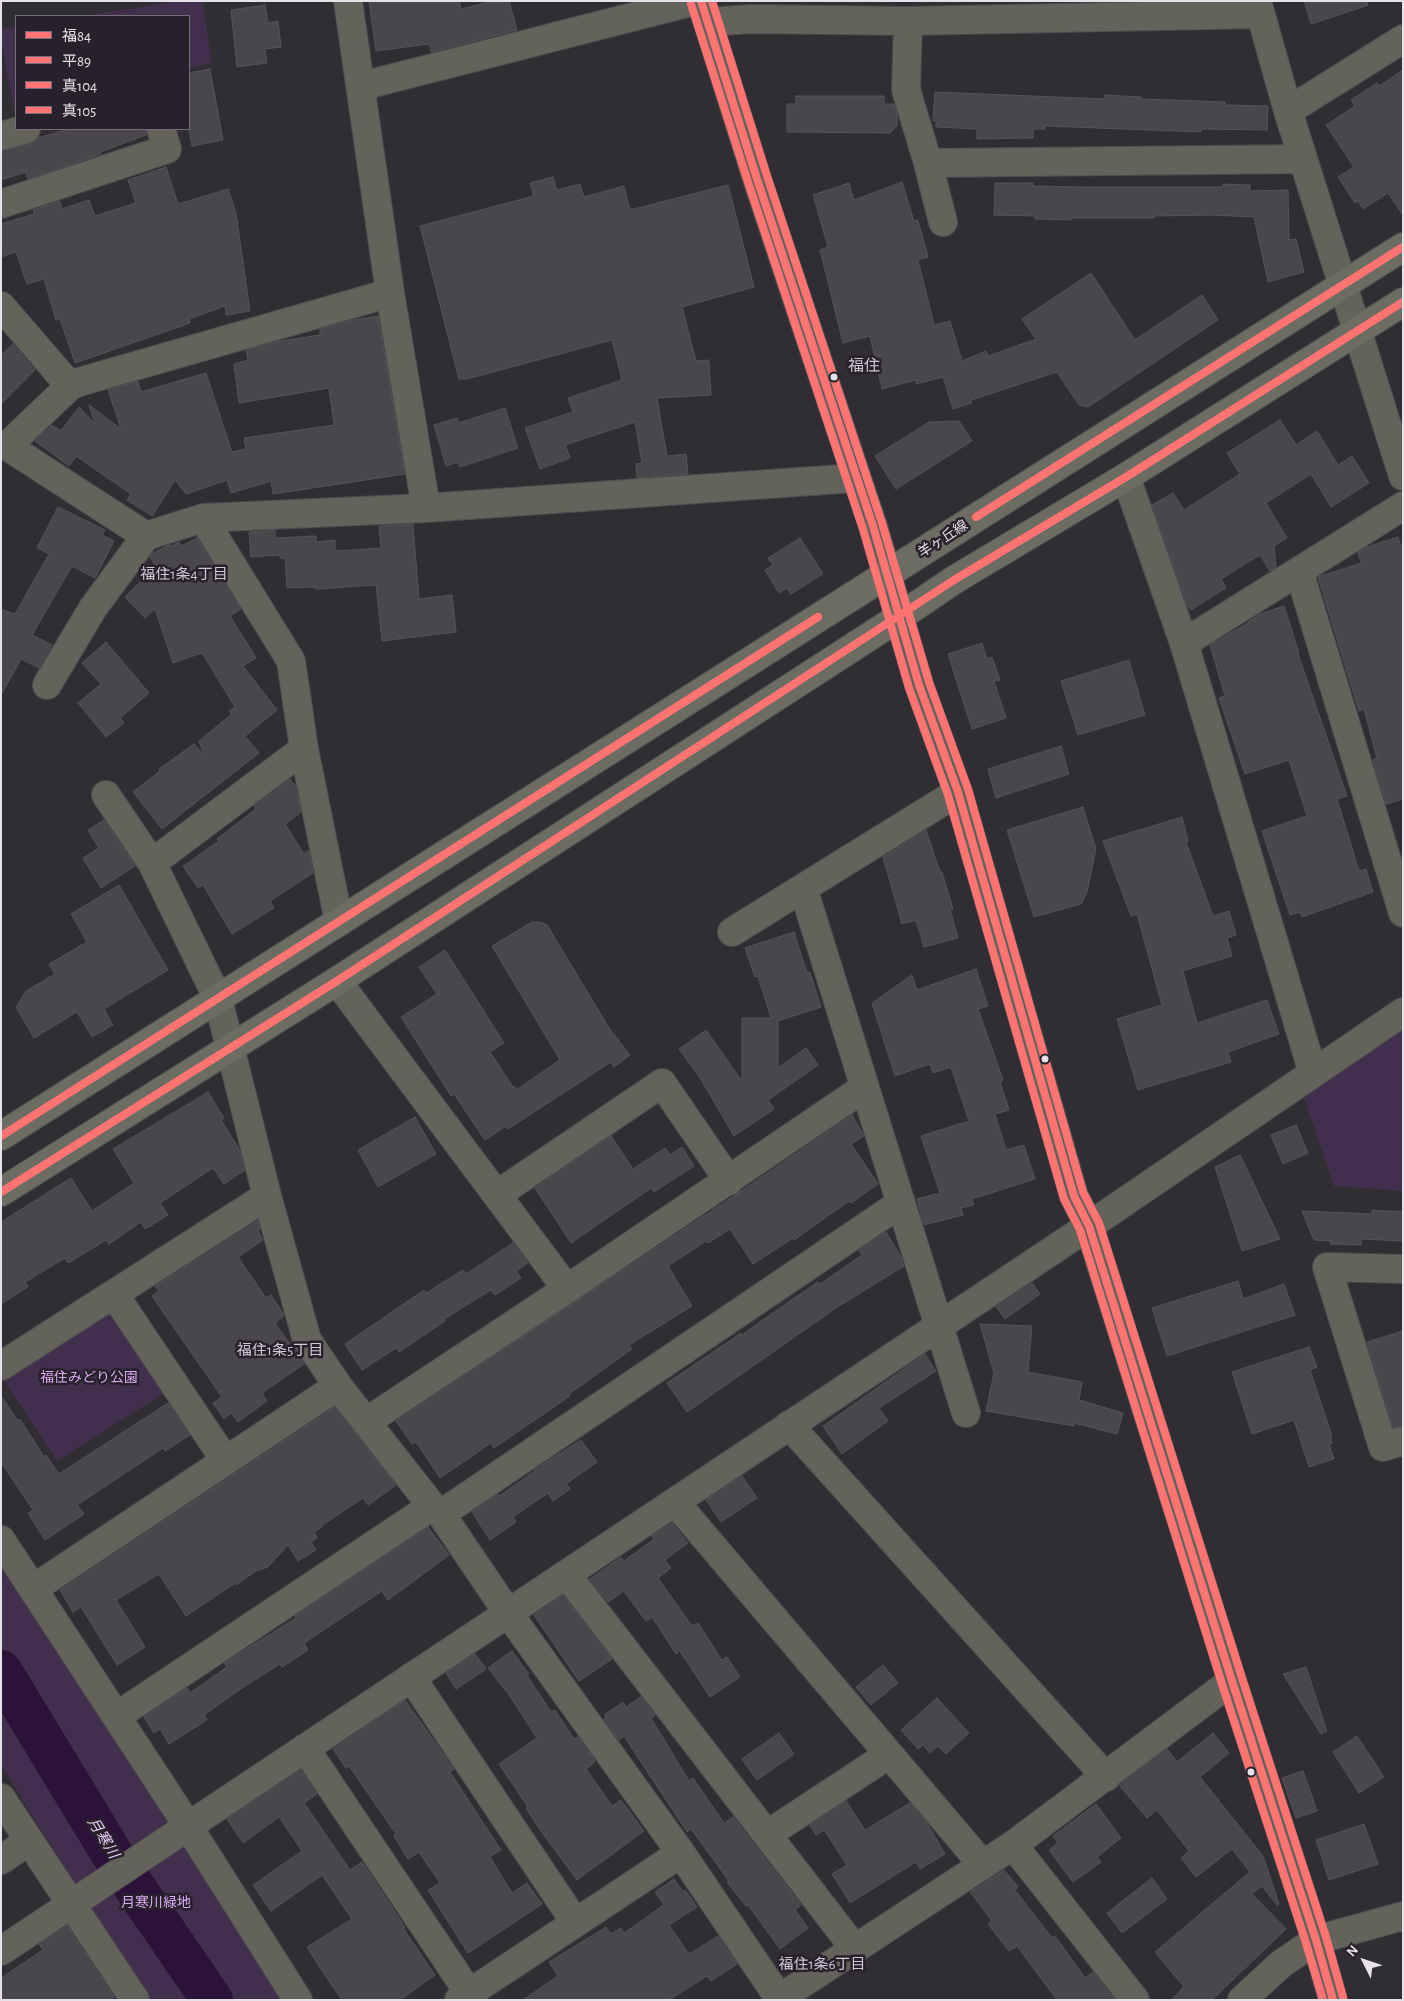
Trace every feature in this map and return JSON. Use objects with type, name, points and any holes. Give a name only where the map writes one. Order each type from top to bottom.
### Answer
[{"type":"main road","name":"羊ヶ丘線","points":[[1,1136],[1403,247]]},
{"type":"main road","points":[[1,1192],[337,981],[954,580],[1126,477],[1403,302]]},
{"type":"street","points":[[348,1],[362,86],[390,293],[426,508]]},
{"type":"street","points":[[362,86],[701,8],[751,19],[908,20],[1258,8],[1288,111],[1403,476]]},
{"type":"street","points":[[701,8],[872,526],[919,686],[958,792],[1074,1196],[1089,1226],[1232,1681],[1316,1940],[1333,2000]]},
{"type":"street","points":[[908,20],[906,90],[944,222]]},
{"type":"street","points":[[1288,111],[1403,39]]},
{"type":"street","points":[[1,136],[22,130]]},
{"type":"street","points":[[1,204],[167,149],[161,130]]},
{"type":"street","points":[[928,163],[1303,159]]},
{"type":"street","points":[[146,536],[4,445],[70,386],[79,382],[390,293]]},
{"type":"street","points":[[1,306],[70,386]]},
{"type":"street","points":[[1126,477],[1184,642],[1313,1073]]},
{"type":"street","points":[[47,684],[93,608],[146,536],[203,518],[426,508],[856,478]]},
{"type":"street","points":[[1184,642],[1403,506]]},
{"type":"street","points":[[203,518],[291,661],[304,748],[338,922]]},
{"type":"street","points":[[1299,571],[1403,913]]},
{"type":"street","points":[[152,863],[304,748]]},
{"type":"street","points":[[732,932],[958,792]]},
{"type":"street","points":[[106,795],[152,863],[218,1000],[267,1196],[307,1340],[338,1386],[437,1510],[508,1613],[681,1853],[778,1999],[1013,1846],[1232,1681]]},
{"type":"street","points":[[803,888],[966,1413]]},
{"type":"street","points":[[337,981],[498,1194],[567,1289]]},
{"type":"street","points":[[1,1952],[1089,1226],[1403,1012]]},
{"type":"street","points":[[498,1194],[662,1083],[729,1181]]},
{"type":"street","points":[[366,1422],[729,1181],[864,1088]]},
{"type":"street","points":[[1,1366],[267,1196]]},
{"type":"street","points":[[117,1716],[437,1510],[901,1203]]},
{"type":"street","points":[[1403,1269],[1326,1267],[1382,1447],[1403,1441]]},
{"type":"street","points":[[114,1294],[225,1460]]},
{"type":"street","points":[[33,1589],[338,1386]]},
{"type":"street","points":[[789,1425],[1106,1777]]},
{"type":"street","points":[[675,1502],[983,1865]]},
{"type":"street","points":[[1,1540],[117,1716],[298,2000]]},
{"type":"street","points":[[567,1574],[855,1948]]},
{"type":"street","points":[[411,1677],[575,1922]]},
{"type":"street","points":[[305,1748],[464,1996],[681,1853]]},
{"type":"street","points":[[768,1834],[888,1755]]},
{"type":"street","points":[[1,1798],[29,1841],[83,1897],[135,2000]]},
{"type":"street","points":[[1,1860],[29,1841]]},
{"type":"street","points":[[1013,1846],[1136,2000]]},
{"type":"street","points":[[1242,2000],[1281,1964],[1316,1940],[1403,1916]]},
{"type":"green space","points":[[178,1],[203,1],[211,62],[190,69],[190,15],[89,15]]},
{"type":"green space","points":[[15,27],[15,114],[1,41],[1,29]]},
{"type":"green space","points":[[1403,1026],[1403,1191],[1334,1186],[1303,1095]]},
{"type":"green space","name":"福住みどり公園","points":[[110,1311],[168,1391],[57,1461],[1,1376]]},
{"type":"green space","name":"月寒川緑地","points":[[1,1554],[285,2000],[147,2000],[1,1765]]},
{"type":"building","points":[[369,1],[459,1],[461,9],[493,1],[509,1],[517,30],[431,52],[429,44],[376,51]]},
{"type":"building","points":[[1304,1],[1367,1],[1368,5],[1311,24]]},
{"type":"building","points":[[265,5],[268,23],[278,21],[281,47],[265,49],[267,63],[237,67],[231,10]]},
{"type":"building","points":[[210,69],[223,140],[192,146],[189,130],[190,73]]},
{"type":"building","points":[[1403,70],[1403,215],[1388,193],[1363,209],[1358,201],[1355,203],[1338,177],[1354,167],[1326,125],[1355,106],[1351,100],[1377,83],[1379,86]]},
{"type":"building","points":[[935,92],[1105,99],[1105,95],[1141,97],[1141,99],[1225,102],[1225,105],[1268,106],[1267,130],[1201,129],[1201,132],[1045,126],[1045,129],[1033,129],[1033,138],[977,139],[977,129],[936,127],[936,121],[933,121]]},
{"type":"building","points":[[796,96],[884,96],[884,104],[894,104],[897,114],[897,126],[890,133],[787,132],[787,104],[796,104]]},
{"type":"building","points":[[66,130],[146,130],[146,135],[100,152],[101,154],[28,179],[26,172],[1,180],[1,151],[30,144],[38,138]]},
{"type":"building","points":[[166,167],[178,204],[228,189],[236,213],[250,311],[226,315],[225,306],[189,319],[190,323],[75,363],[60,319],[56,320],[44,279],[27,284],[16,252],[1,257],[1,224],[34,214],[33,210],[60,201],[62,209],[89,200],[95,216],[136,203],[128,180]]},
{"type":"building","points":[[553,177],[557,190],[580,184],[584,197],[624,186],[630,210],[728,185],[754,287],[682,307],[696,361],[709,360],[711,395],[657,398],[667,456],[686,454],[688,474],[637,478],[636,464],[642,463],[635,422],[565,445],[570,458],[540,469],[525,428],[573,412],[568,398],[622,380],[612,340],[467,379],[459,379],[420,226],[534,196],[530,183]]},
{"type":"building","points":[[902,182],[914,221],[918,220],[928,257],[918,260],[934,325],[950,321],[962,361],[986,351],[988,356],[1036,339],[1022,319],[1091,273],[1135,340],[1202,295],[1218,320],[1088,407],[1079,405],[1057,372],[971,400],[972,403],[953,409],[943,377],[916,384],[916,380],[882,389],[870,336],[843,343],[820,250],[828,247],[813,195],[849,183],[854,200]]},
{"type":"building","points":[[995,183],[1033,183],[1033,186],[1080,187],[1223,187],[1223,184],[1250,185],[1250,191],[1288,190],[1289,240],[1296,239],[1304,272],[1268,282],[1254,217],[1212,215],[1154,216],[1154,218],[1071,218],[1071,220],[1035,219],[1035,216],[994,215]]},
{"type":"building","points":[[378,316],[405,474],[273,494],[271,481],[231,493],[227,480],[186,494],[175,480],[152,516],[127,500],[131,494],[76,456],[69,466],[35,441],[52,425],[61,431],[79,407],[95,424],[89,405],[121,429],[108,390],[138,381],[141,392],[206,373],[232,452],[246,449],[244,438],[334,425],[329,388],[239,403],[234,364],[248,360],[246,350],[274,342],[320,335],[320,329],[353,320]]},
{"type":"building","points":[[13,344],[35,370],[1,404],[1,355]]},
{"type":"building","points":[[505,408],[518,448],[460,467],[458,462],[446,466],[434,425],[457,418],[459,423]]},
{"type":"building","points":[[1280,420],[1296,445],[1317,431],[1338,465],[1352,456],[1369,483],[1331,507],[1311,474],[1266,503],[1287,538],[1274,546],[1276,567],[1270,571],[1260,555],[1221,579],[1226,588],[1191,610],[1187,604],[1152,505],[1173,493],[1184,510],[1240,474],[1227,453]]},
{"type":"building","points":[[959,421],[972,441],[896,489],[875,456],[929,422]]},
{"type":"building","points":[[58,507],[105,530],[102,535],[114,541],[95,578],[72,566],[32,635],[52,645],[39,668],[21,659],[1,695],[1,609],[15,614],[49,554],[37,548]]},
{"type":"building","points":[[413,524],[419,599],[452,595],[456,632],[382,641],[376,585],[316,589],[315,587],[287,588],[285,558],[280,558],[280,555],[251,557],[249,532],[275,530],[275,538],[316,536],[316,542],[335,540],[335,551],[381,548],[379,526]]},
{"type":"building","points":[[1398,537],[1403,552],[1403,799],[1386,804],[1373,760],[1377,758],[1364,709],[1359,711],[1318,577],[1361,563],[1358,552],[1367,547]]},
{"type":"building","points":[[197,538],[241,609],[230,616],[256,658],[243,666],[277,710],[245,736],[259,753],[162,829],[133,792],[160,771],[159,769],[194,744],[204,755],[199,741],[232,714],[229,711],[235,707],[202,653],[173,663],[155,609],[145,618],[125,597],[156,567],[150,557],[152,554],[166,546],[179,542],[182,546]]},
{"type":"building","points":[[800,538],[823,574],[791,594],[787,588],[779,593],[765,570],[773,565],[768,558]]},
{"type":"building","points":[[1284,606],[1298,654],[1347,796],[1337,799],[1359,871],[1366,869],[1373,892],[1302,917],[1300,912],[1290,915],[1262,831],[1307,816],[1289,760],[1245,774],[1219,698],[1225,696],[1210,645],[1260,614]]},
{"type":"building","points":[[106,642],[149,693],[120,718],[124,723],[106,737],[78,703],[101,684],[82,663]]},
{"type":"building","points":[[982,643],[987,659],[992,657],[1000,680],[994,681],[1006,718],[972,729],[948,654]]},
{"type":"building","points":[[1129,660],[1145,715],[1078,735],[1061,681]]},
{"type":"building","points":[[1061,746],[1069,774],[996,798],[988,769]]},
{"type":"building","points":[[290,779],[296,787],[301,812],[285,824],[304,854],[309,850],[313,873],[270,901],[274,908],[232,934],[203,885],[198,888],[183,866],[219,841],[217,839],[256,809],[254,806]]},
{"type":"building","points":[[1083,807],[1096,849],[1087,892],[1081,904],[1034,917],[1007,830]]},
{"type":"building","points":[[1182,817],[1188,841],[1186,842],[1213,916],[1229,911],[1236,935],[1227,938],[1232,956],[1183,971],[1197,1023],[1267,1000],[1279,1034],[1228,1052],[1231,1062],[1138,1090],[1117,1019],[1162,1005],[1137,914],[1131,916],[1103,841]]},
{"type":"building","points":[[104,820],[135,866],[101,888],[83,858],[99,848],[88,830]]},
{"type":"building","points":[[926,830],[940,872],[942,872],[953,909],[950,910],[958,938],[924,947],[916,920],[902,924],[883,857]]},
{"type":"building","points":[[119,885],[168,970],[104,1009],[113,1025],[92,1037],[77,1012],[34,1038],[16,1007],[26,991],[55,974],[49,964],[87,942],[71,914]]},
{"type":"building","points":[[532,922],[540,922],[547,925],[609,1028],[630,1055],[614,1067],[611,1062],[508,1129],[506,1126],[485,1140],[454,1094],[451,1096],[401,1017],[437,994],[419,967],[445,950],[504,1043],[490,1052],[516,1090],[560,1060],[492,946]]},
{"type":"building","points":[[794,932],[807,973],[810,972],[821,1007],[778,1021],[778,1068],[806,1048],[818,1065],[768,1100],[774,1109],[734,1136],[702,1081],[679,1049],[706,1030],[742,1081],[742,1018],[771,1018],[758,976],[755,977],[745,948]]},
{"type":"building","points":[[976,969],[988,1006],[978,1009],[1003,1080],[1000,1082],[1009,1110],[995,1114],[1006,1150],[1024,1145],[1035,1179],[972,1199],[974,1205],[961,1208],[963,1215],[924,1225],[917,1199],[940,1193],[921,1136],[969,1121],[951,1067],[933,1073],[930,1064],[895,1076],[872,1003],[912,975],[917,990]]},
{"type":"building","points":[[208,1092],[224,1118],[221,1120],[239,1149],[245,1170],[224,1184],[213,1168],[160,1203],[168,1215],[145,1229],[141,1222],[109,1244],[106,1240],[68,1263],[65,1258],[25,1282],[28,1287],[1,1304],[1,1222],[71,1178],[92,1211],[134,1183],[113,1149]]},
{"type":"building","points":[[852,1115],[864,1136],[851,1144],[878,1184],[851,1203],[849,1201],[794,1240],[793,1238],[753,1264],[730,1229],[708,1243],[706,1241],[668,1266],[692,1306],[629,1345],[632,1349],[569,1394],[570,1396],[494,1448],[491,1443],[440,1478],[416,1442],[412,1444],[396,1421],[737,1194]]},
{"type":"building","points":[[415,1117],[436,1154],[378,1187],[358,1150]]},
{"type":"building","points":[[1296,1125],[1308,1153],[1283,1164],[1271,1135]]},
{"type":"building","points":[[611,1136],[633,1169],[665,1148],[670,1155],[682,1147],[694,1166],[654,1192],[651,1188],[571,1243],[535,1188]]},
{"type":"building","points":[[1240,1155],[1280,1239],[1242,1251],[1215,1167]]},
{"type":"building","points":[[1372,1210],[1403,1212],[1403,1241],[1361,1239],[1361,1245],[1330,1244],[1331,1241],[1314,1240],[1302,1211],[1372,1214]]},
{"type":"building","points":[[258,1221],[260,1229],[258,1231],[263,1240],[238,1257],[266,1298],[271,1295],[283,1313],[284,1316],[275,1323],[304,1364],[262,1393],[267,1401],[238,1422],[231,1413],[224,1419],[213,1403],[222,1397],[152,1296],[159,1291],[155,1286]]},
{"type":"building","points":[[886,1232],[901,1257],[904,1266],[839,1306],[687,1412],[667,1383],[741,1333],[742,1335],[818,1282],[820,1284],[862,1255],[859,1250]]},
{"type":"building","points":[[513,1243],[528,1263],[516,1271],[521,1278],[495,1295],[491,1290],[444,1319],[445,1321],[399,1352],[396,1348],[362,1370],[345,1344],[424,1290],[426,1293],[463,1270],[466,1274]]},
{"type":"building","points":[[1238,1281],[1243,1299],[1284,1284],[1295,1315],[1167,1356],[1152,1308]]},
{"type":"building","points":[[1032,1283],[1040,1294],[1005,1319],[996,1307]]},
{"type":"building","points":[[980,1324],[1032,1326],[1028,1372],[1082,1382],[1079,1400],[1123,1413],[1117,1434],[1074,1423],[1074,1426],[986,1411],[994,1373]]},
{"type":"building","points":[[1403,1331],[1403,1426],[1393,1428],[1367,1342]]},
{"type":"building","points":[[1309,1347],[1317,1367],[1310,1370],[1332,1436],[1330,1436],[1332,1443],[1329,1444],[1334,1459],[1309,1467],[1294,1420],[1252,1434],[1232,1372]]},
{"type":"building","points":[[925,1354],[936,1371],[879,1408],[888,1421],[842,1454],[823,1426]]},
{"type":"building","points":[[1,1396],[18,1421],[20,1419],[44,1457],[46,1455],[59,1474],[168,1403],[190,1435],[165,1451],[163,1448],[77,1505],[84,1514],[45,1540],[28,1513],[33,1510],[1,1462]]},
{"type":"building","points":[[335,1407],[396,1485],[368,1505],[363,1498],[321,1526],[314,1532],[317,1538],[311,1542],[316,1550],[298,1561],[288,1545],[268,1567],[256,1571],[236,1585],[235,1583],[186,1616],[159,1574],[116,1600],[145,1647],[117,1665],[81,1607],[73,1612],[60,1590]]},
{"type":"building","points":[[581,1440],[597,1462],[566,1484],[570,1489],[553,1501],[548,1493],[513,1517],[516,1522],[490,1540],[472,1512],[498,1494],[499,1496],[534,1470]]},
{"type":"building","points":[[742,1476],[757,1498],[721,1522],[706,1500]]},
{"type":"building","points":[[672,1523],[688,1543],[665,1560],[671,1568],[658,1578],[692,1626],[698,1623],[722,1660],[727,1657],[740,1677],[710,1697],[680,1651],[676,1654],[652,1617],[646,1621],[624,1591],[608,1602],[590,1579],[621,1557],[624,1561],[654,1539],[652,1536]]},
{"type":"building","points":[[428,1527],[449,1555],[388,1600],[382,1591],[304,1643],[308,1650],[282,1667],[280,1664],[242,1688],[204,1715],[207,1720],[169,1744],[160,1729],[154,1733],[144,1717],[187,1688],[190,1693],[227,1667],[224,1663],[296,1618],[295,1616]]},
{"type":"building","points":[[563,1595],[612,1659],[579,1681],[534,1615]]},
{"type":"building","points":[[512,1651],[529,1674],[527,1675],[551,1712],[555,1710],[574,1739],[578,1737],[593,1757],[595,1762],[586,1769],[612,1806],[621,1800],[644,1831],[577,1880],[538,1827],[526,1808],[528,1807],[499,1764],[537,1738],[506,1690],[488,1668]]},
{"type":"building","points":[[475,1654],[486,1669],[456,1689],[446,1673]]},
{"type":"building","points":[[883,1665],[898,1683],[871,1705],[856,1687]]},
{"type":"building","points":[[1306,1667],[1327,1731],[1321,1734],[1283,1674]]},
{"type":"building","points":[[641,1697],[655,1715],[651,1718],[689,1781],[693,1778],[724,1823],[733,1817],[801,1905],[795,1910],[808,1928],[780,1949],[748,1905],[746,1906],[727,1882],[729,1881],[691,1829],[687,1832],[624,1736],[619,1740],[604,1719],[606,1717],[604,1715],[623,1702],[626,1707]]},
{"type":"building","points":[[937,1698],[969,1733],[946,1754],[938,1746],[930,1753],[923,1745],[918,1749],[901,1730]]},
{"type":"building","points":[[405,1700],[454,1769],[450,1772],[501,1850],[490,1857],[512,1893],[527,1883],[542,1904],[468,1953],[428,1890],[440,1883],[419,1852],[408,1859],[394,1836],[396,1834],[349,1766],[346,1768],[333,1749]]},
{"type":"building","points":[[779,1733],[794,1754],[757,1780],[742,1759]]},
{"type":"building","points":[[1213,1733],[1229,1753],[1200,1777],[1263,1856],[1279,1904],[1277,1905],[1262,1886],[1252,1894],[1286,1929],[1212,2000],[1171,2000],[1184,1987],[1155,1952],[1250,1872],[1232,1849],[1196,1877],[1181,1858],[1189,1851],[1157,1810],[1147,1818],[1119,1785],[1167,1749],[1177,1762]]},
{"type":"building","points":[[1357,1736],[1384,1777],[1359,1793],[1333,1752]]},
{"type":"building","points":[[301,1770],[317,1794],[304,1803],[350,1870],[362,1862],[435,1975],[400,2000],[342,2000],[307,1947],[352,1919],[322,1875],[271,1911],[253,1885],[302,1851],[279,1817],[243,1843],[227,1819]]},
{"type":"building","points":[[1303,1771],[1317,1811],[1296,1818],[1282,1778]]},
{"type":"building","points":[[846,1801],[865,1830],[910,1803],[927,1823],[945,1854],[920,1869],[916,1862],[850,1903],[832,1874],[847,1865],[824,1830],[816,1835],[810,1825]]},
{"type":"building","points":[[1096,1804],[1121,1838],[1097,1857],[1101,1862],[1073,1882],[1049,1850],[1058,1843],[1053,1836]]},
{"type":"building","points":[[1364,1824],[1378,1864],[1329,1880],[1316,1840]]},
{"type":"building","points":[[1004,1870],[1018,1887],[1015,1890],[1052,1938],[1055,1936],[1085,1978],[1093,1972],[1115,2000],[1057,2000],[1017,1946],[1009,1951],[988,1924],[992,1921],[970,1892]]},
{"type":"building","points":[[1152,1878],[1167,1899],[1122,1933],[1107,1913]]},
{"type":"building","points":[[674,1879],[683,1892],[685,1890],[697,1907],[669,1925],[689,1954],[718,1936],[737,1964],[711,1981],[707,1976],[669,2000],[523,2000],[558,1976],[549,1962],[606,1927],[611,1934],[621,1928],[624,1933],[664,1905],[655,1892]]},
{"type":"building","points":[[67,1926],[114,1997],[110,2000],[1,2000],[1,1978],[43,1950],[39,1944]]},
{"type":"waterway","name":"月寒川","points":[[1,1671],[112,1854],[212,2000]]},
{"type":"transit line","name":"福84","points":[[701,1],[757,179],[873,526],[919,685],[958,792],[1074,1196],[1089,1226],[1232,1681],[1316,1940],[1333,2000]]},
{"type":"transit line","name":"真105","points":[[712,1],[767,176],[882,523],[929,682],[968,789],[1083,1192],[1099,1223],[1242,1678],[1326,1937],[1343,1997]]},
{"type":"transit line","name":"真104","points":[[691,4],[863,529],[909,688],[948,795],[1064,1199],[1080,1230],[1323,2000]]},
{"type":"transit line","name":"平89","points":[[976,517],[1403,247]]},
{"type":"transit line","name":"平89","points":[[1,1192],[337,981],[954,580],[1126,477],[1403,302]]},
{"type":"transit line","name":"平89","points":[[1,1136],[818,617]]},
{"type":"district","name":"福住","points":[[864,366]]},
{"type":"district","name":"福住1条4丁目","points":[[184,574]]},
{"type":"district","name":"福住1条5丁目","points":[[280,1350]]},
{"type":"district","name":"福住1条6丁目","points":[[822,1964]]}]
